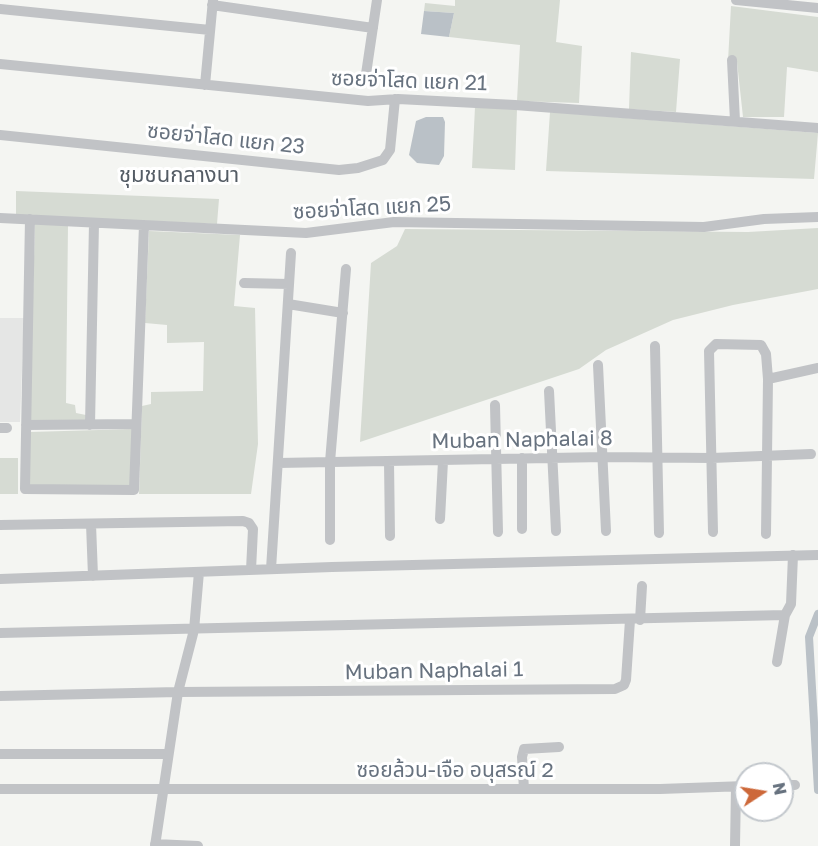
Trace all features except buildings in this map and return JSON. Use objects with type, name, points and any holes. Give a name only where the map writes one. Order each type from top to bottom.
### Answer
[{"type":"street","points":[[366,74],[377,0]]},
{"type":"street","points":[[736,0],[818,8]]},
{"type":"street","points":[[205,85],[213,2],[373,28]]},
{"type":"street","points":[[0,9],[210,30]]},
{"type":"street","points":[[732,60],[735,122]]},
{"type":"street","name":"ซอยจ่าโสด แยก 21","points":[[0,64],[368,101],[395,99],[818,128]]},
{"type":"street","name":"ซอยจ่าโสด แยก 23","points":[[0,135],[339,170],[358,168],[383,160],[390,150],[395,99]]},
{"type":"street","name":"ซอยจ่าโสด แยก 25","points":[[0,218],[306,233],[341,231],[384,223],[704,227],[764,219],[818,217]]},
{"type":"street","points":[[30,219],[25,489],[134,490],[144,225]]},
{"type":"street","points":[[90,425],[94,223]]},
{"type":"street","points":[[271,569],[291,253]]},
{"type":"street","points":[[330,540],[330,462],[346,269]]},
{"type":"street","points":[[244,283],[289,284]]},
{"type":"street","points":[[288,304],[343,313]]},
{"type":"street","points":[[712,532],[709,351],[716,344],[761,345],[766,354],[768,379],[766,534]]},
{"type":"street","points":[[655,346],[659,533]]},
{"type":"street","points":[[598,365],[606,531]]},
{"type":"street","points":[[768,379],[818,368]]},
{"type":"street","points":[[549,391],[556,531]]},
{"type":"street","points":[[495,405],[498,532]]},
{"type":"street","points":[[26,425],[136,424]]},
{"type":"street","name":"Muban Naphalai 8","points":[[278,463],[604,457],[712,458],[811,454]]},
{"type":"street","points":[[522,458],[522,530]]},
{"type":"street","points":[[440,519],[443,461]]},
{"type":"street","points":[[389,462],[390,536]]},
{"type":"street","points":[[0,525],[243,521],[249,523],[253,529],[251,570]]},
{"type":"street","points":[[91,524],[93,576]]},
{"type":"street","points":[[777,662],[785,615],[791,604],[793,555]]},
{"type":"street","points":[[0,579],[271,569],[818,555]]},
{"type":"street","points":[[198,846],[155,845],[178,692],[194,630],[199,572]]},
{"type":"street","name":"Muban Naphalai 1","points":[[0,696],[178,692],[615,689],[624,685],[626,680],[642,586]]},
{"type":"street","points":[[0,633],[785,615]]},
{"type":"street","points":[[524,789],[522,757],[524,749],[559,747]]},
{"type":"street","points":[[0,754],[168,754]]},
{"type":"street","name":"ซอยล้วน-เจือ อนุสรณ์ 2","points":[[0,789],[734,787]]},
{"type":"street","points":[[735,846],[737,822]]},
{"type":"shaded area","points":[[455,0],[560,0],[556,42],[582,46],[579,103],[517,101],[520,45],[449,37],[454,13],[424,11],[425,3],[455,6]]},
{"type":"shaded area","points":[[731,6],[818,17],[818,72],[787,67],[784,117],[743,117],[737,62],[728,61]]},
{"type":"shaded area","points":[[424,11],[454,13],[449,37],[421,34]]},
{"type":"shaded area","points":[[631,52],[680,59],[676,112],[629,109]]},
{"type":"shaded area","points":[[475,107],[517,109],[515,170],[472,168]]},
{"type":"shaded area","points":[[550,112],[818,133],[814,179],[546,171]]},
{"type":"shaded area","points":[[426,117],[443,117],[445,122],[444,156],[439,165],[417,163],[409,155],[416,121]]},
{"type":"shaded area","points":[[16,191],[219,199],[217,224],[16,215]]},
{"type":"shaded area","points":[[35,224],[68,225],[66,403],[75,405],[76,413],[86,415],[87,421],[29,422]]},
{"type":"shaded area","points":[[818,228],[818,289],[733,305],[673,320],[606,350],[579,369],[360,442],[371,263],[397,246],[405,229],[748,232]]},
{"type":"shaded area","points":[[149,231],[240,235],[234,306],[255,308],[258,444],[251,494],[139,494],[142,406],[151,404],[151,392],[203,391],[204,342],[167,343],[167,325],[145,323]]},
{"type":"shaded area","points":[[0,318],[24,318],[20,422],[0,422]]},
{"type":"shaded area","points":[[133,429],[131,488],[28,486],[30,432]]},
{"type":"shaded area","points":[[0,458],[18,458],[18,494],[0,494]]},
{"type":"waterway","points":[[818,614],[809,637],[818,790]]},
{"type":"district","name":"ชุมชนกลางนา","points":[[179,175]]}]
